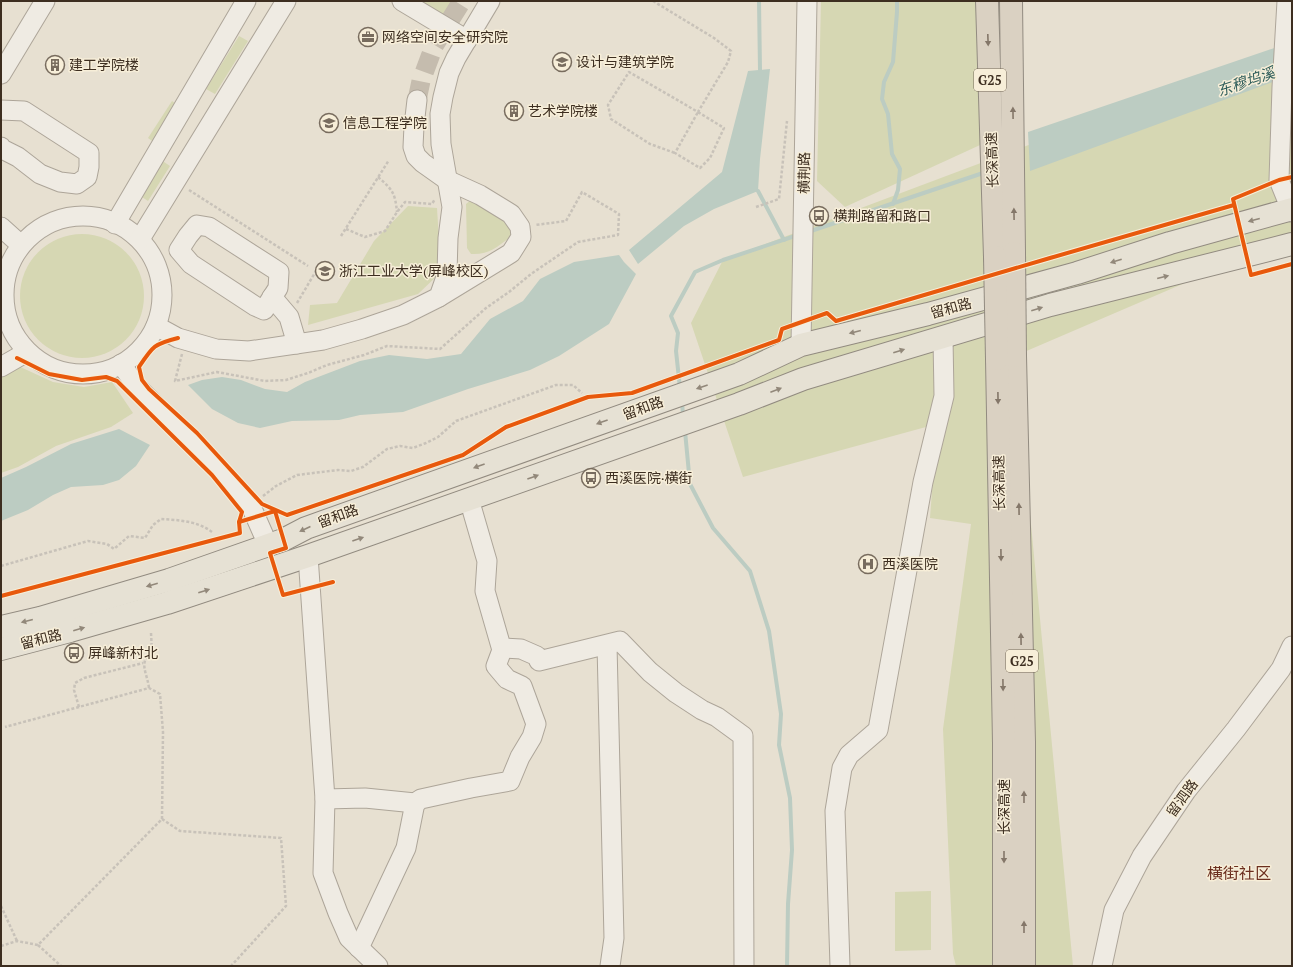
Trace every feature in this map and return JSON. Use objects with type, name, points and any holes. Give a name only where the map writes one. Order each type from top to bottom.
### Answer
[{"type":"highway","name":"长深高速","points":[[987,1],[992,169],[1004,255]]},
{"type":"highway","name":"长深高速","points":[[1004,966],[1006,357],[1004,255],[1013,162],[1011,1]]},
{"type":"highway","name":"长深高速","points":[[1006,357],[1024,742],[1024,966]]},
{"type":"main road","name":"留和路","points":[[1,627],[40,618],[169,580],[276,542],[306,528],[739,374],[801,345],[928,314],[1070,275],[1170,243],[1292,210]]},
{"type":"main road","name":"留和路","points":[[1,649],[167,603],[308,556],[739,404],[803,379],[1050,305],[1292,244]]},
{"type":"street","points":[[1,74],[6,54],[46,1]]},
{"type":"street","points":[[115,224],[246,1]]},
{"type":"street","points":[[140,238],[286,1]]},
{"type":"street","points":[[402,1],[467,40]]},
{"type":"street","points":[[439,297],[447,274],[448,238],[452,207],[440,144],[440,114],[449,73],[490,1]]},
{"type":"street","name":"横荆路","points":[[801,345],[807,1]]},
{"type":"street","points":[[1287,1],[1284,39],[1279,180],[1292,210]]},
{"type":"street","points":[[156,326],[178,338],[216,349],[249,351],[323,340],[362,330],[403,315],[439,297],[511,252],[521,237],[520,227],[511,214],[480,195],[447,180],[423,163],[416,156],[413,147],[417,100]]},
{"type":"street","points":[[1,110],[24,111],[89,153],[87,177],[77,184],[60,182],[40,174],[18,157],[2,149],[1,147]]},
{"type":"street","points":[[82,216],[115,224],[140,238],[159,275],[162,292],[156,326],[147,341],[136,354],[121,364],[102,372],[82,374],[62,372],[43,364],[27,352],[15,336],[7,319],[4,299],[5,280],[11,262],[21,245],[43,227],[65,218],[82,216]]},
{"type":"street","points":[[197,225],[209,227],[279,272],[278,288],[272,297],[264,310],[255,306],[191,264],[179,250],[197,225]]},
{"type":"street","points":[[1,227],[21,245]]},
{"type":"street","points":[[272,297],[289,317],[297,344]]},
{"type":"street","points":[[840,966],[835,811],[842,768],[849,755],[878,730],[923,482],[944,396],[943,338]]},
{"type":"street","points":[[1,367],[27,352]]},
{"type":"street","points":[[121,364],[138,388],[250,504],[259,511],[276,542]]},
{"type":"street","points":[[325,799],[365,798],[415,803],[421,799],[510,781],[520,757],[532,737],[536,724],[522,686],[507,679],[496,666],[502,648],[485,591],[487,561],[469,500]]},
{"type":"street","points":[[308,556],[325,799],[323,873],[349,938],[378,966]]},
{"type":"street","points":[[502,648],[521,649],[537,656],[539,661],[620,642],[650,672],[676,693],[702,710],[717,717],[743,736],[744,966]]},
{"type":"street","points":[[607,645],[614,938],[610,966]]},
{"type":"street","name":"留泗路","points":[[1102,966],[1114,910],[1142,856],[1186,791],[1236,729],[1280,669],[1292,646]]},
{"type":"street","points":[[359,948],[406,848],[415,803]]},
{"type":"path","points":[[653,1],[714,38],[731,51],[728,62],[675,152]]},
{"type":"path","points":[[629,72],[698,112],[724,128],[710,158],[700,168],[675,152],[650,144],[611,119],[608,105],[629,72]]},
{"type":"path","points":[[756,207],[779,199],[787,120]]},
{"type":"path","points":[[341,236],[389,160]]},
{"type":"path","points":[[378,177],[390,187],[396,198],[397,212]]},
{"type":"path","points":[[346,229],[365,237],[385,231],[405,202],[432,204],[440,187],[447,180]]},
{"type":"path","points":[[175,181],[308,266]]},
{"type":"path","points":[[185,340],[175,381],[217,372],[265,381],[286,380],[387,346],[440,349],[486,308],[578,242],[618,235],[619,214],[582,192],[566,221],[520,227]]},
{"type":"path","points":[[289,317],[316,271]]},
{"type":"path","points":[[276,542],[275,511],[261,497],[276,486],[297,475],[338,470],[351,471],[363,467],[387,449],[400,446],[413,448],[438,437],[456,421],[556,385],[573,385],[582,393]]},
{"type":"path","points":[[259,511],[275,511],[281,513]]},
{"type":"path","points":[[259,511],[275,511]]},
{"type":"path","points":[[1,566],[88,541],[107,544],[114,549],[129,536],[145,538],[153,525],[161,518],[205,526],[212,532]]},
{"type":"path","points":[[149,688],[143,663],[146,656],[152,651],[151,633]]},
{"type":"path","points":[[79,707],[74,690],[76,683],[84,678],[143,663]]},
{"type":"path","points":[[5,727],[149,688],[160,694],[163,732],[162,819],[38,945]]},
{"type":"path","points":[[162,819],[180,831],[281,838],[286,906],[231,966]]},
{"type":"path","points":[[1,906],[17,942]]},
{"type":"path","points":[[1,946],[17,942],[38,945],[60,966]]},
{"type":"green space","points":[[413,1],[457,1],[446,20]]},
{"type":"green space","points":[[821,1],[1001,1],[991,140],[845,207],[817,181]]},
{"type":"green space","points":[[239,36],[248,41],[215,94],[206,89]]},
{"type":"green space","points":[[1292,46],[1292,237],[1015,356],[1073,966],[956,966],[953,954],[943,729],[971,524],[930,518],[937,424],[743,477],[691,323],[723,260]]},
{"type":"green space","points":[[172,101],[179,106],[155,143],[148,138]]},
{"type":"green space","points":[[158,158],[170,166],[148,201],[136,193]]},
{"type":"green space","points":[[473,198],[510,215],[513,235],[494,249],[478,254],[471,254],[467,248],[466,204]]},
{"type":"green space","points":[[408,206],[437,208],[441,272],[418,294],[308,325],[310,305],[337,303],[374,241]]},
{"type":"green space","points":[[82,234],[94,235],[106,239],[117,244],[126,252],[134,261],[139,272],[143,284],[143,308],[139,320],[134,331],[126,340],[117,348],[106,353],[94,357],[82,358],[70,357],[58,353],[47,348],[38,340],[30,331],[25,320],[21,308],[20,296],[21,284],[25,272],[30,261],[38,252],[47,244],[58,239],[70,235]]},
{"type":"green space","points":[[16,365],[53,382],[84,387],[112,382],[133,413],[111,427],[56,446],[18,467],[1,473],[1,375]]},
{"type":"green space","points":[[931,891],[931,950],[895,951],[895,892]]},
{"type":"water","name":"东穆坞溪","points":[[1292,42],[1292,75],[1030,171],[1028,132]]},
{"type":"water","points":[[770,69],[758,191],[714,209],[684,226],[638,264],[629,250],[722,172],[748,71]]},
{"type":"water","points":[[619,255],[636,274],[609,324],[559,356],[530,370],[468,389],[403,412],[360,415],[339,420],[292,421],[260,428],[238,423],[212,409],[188,385],[202,380],[222,377],[241,380],[265,389],[287,392],[305,382],[360,361],[389,355],[427,359],[461,354],[490,319],[523,301],[540,279],[574,262]]},
{"type":"water","points":[[119,429],[150,445],[136,466],[119,480],[103,485],[71,487],[53,495],[28,510],[1,521],[1,478],[71,444]]},
{"type":"waterway","points":[[759,1],[760,70]]},
{"type":"waterway","points":[[893,204],[898,190],[900,169],[892,154],[888,114],[882,99],[884,82],[893,62],[897,1]]},
{"type":"waterway","points":[[808,232],[986,172]]},
{"type":"waterway","points":[[758,191],[784,240]]},
{"type":"waterway","points":[[680,388],[676,351],[678,333],[671,316],[695,272],[723,260],[798,235]]},
{"type":"waterway","points":[[682,401],[683,416]]},
{"type":"waterway","points":[[685,431],[690,484],[713,528],[750,571],[769,631],[781,714],[779,745],[790,798],[792,850],[788,904],[787,966]]},
{"type":"tunnel","points":[[417,100],[421,81],[434,46],[462,1]]},
{"type":"cycle path","points":[[1292,177],[1279,180],[1233,199],[1251,275],[1292,264]]},
{"type":"cycle path","points":[[178,338],[159,344],[151,350],[139,367],[142,380],[149,389],[197,433],[262,504],[287,515],[463,455],[506,427],[588,397],[632,393],[779,340],[782,329],[827,313],[836,321],[1234,205]]},
{"type":"cycle path","points":[[1,596],[240,533],[239,522],[242,512],[212,475],[117,381],[106,377],[82,380],[49,374],[17,358]]},
{"type":"cycle path","points":[[239,522],[275,511],[286,548],[270,553],[283,595],[333,582]]},
{"type":"place","name":"网络空间安全研究院","points":[[368,37]]},
{"type":"place","name":"设计与建筑学院","points":[[562,62]]},
{"type":"place","name":"建工学院楼","points":[[55,65]]},
{"type":"place","name":"艺术学院楼","points":[[514,111]]},
{"type":"place","name":"信息工程学院","points":[[329,123]]},
{"type":"place","name":"横荆路留和路口","points":[[819,216]]},
{"type":"place","name":"浙江工业大学(屏峰校区)","points":[[325,271]]},
{"type":"place","name":"西溪医院·横街","points":[[591,478]]},
{"type":"place","name":"西溪医院","points":[[868,564]]},
{"type":"place","name":"屏峰新村北","points":[[74,653]]},
{"type":"district","name":"横街社区","points":[[1239,873]]}]
